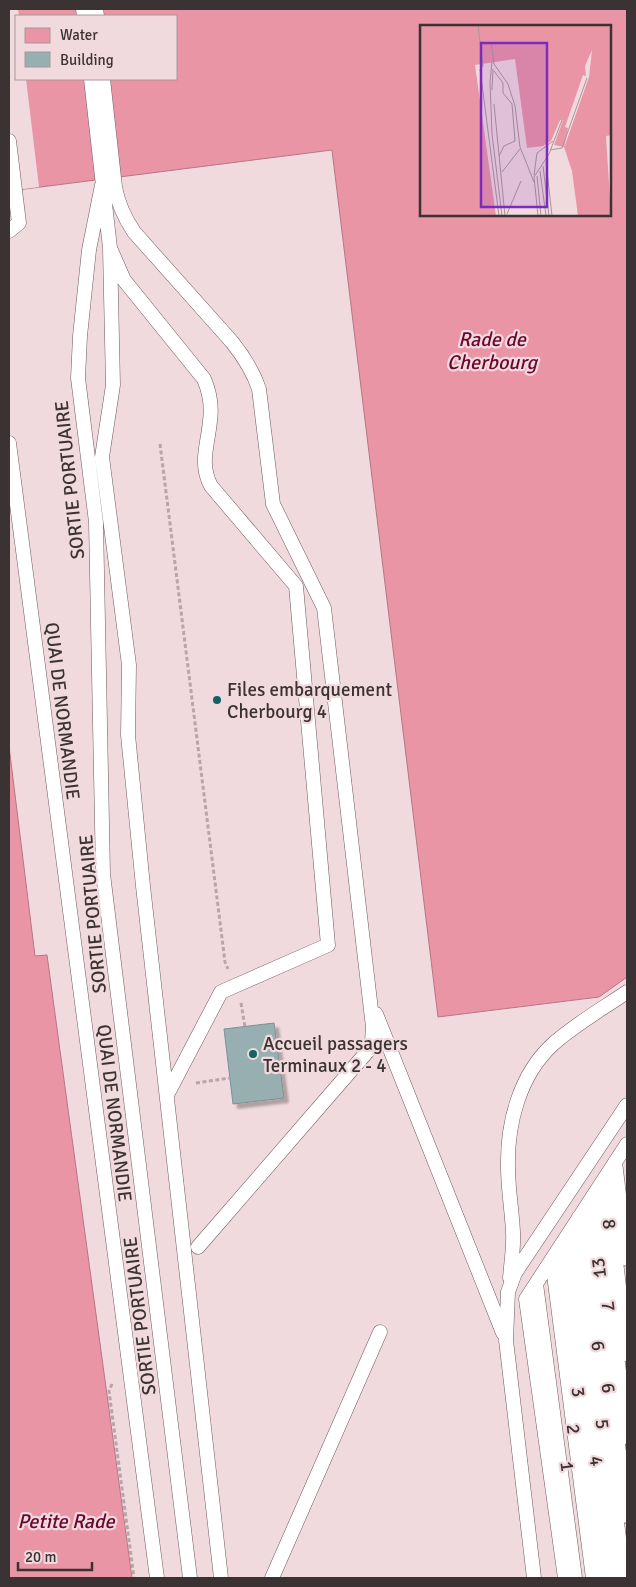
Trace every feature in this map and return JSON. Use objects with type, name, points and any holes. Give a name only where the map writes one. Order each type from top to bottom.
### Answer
[{"type":"lane","points":[[91,80],[110,248],[114,385],[102,457],[129,665],[128,735],[143,886],[222,1578]]},
{"type":"lane","points":[[103,80],[114,187],[118,203],[134,232],[232,342],[254,373],[259,389],[273,504],[324,608],[373,1027],[372,1041],[367,1052],[198,1247]]},
{"type":"lane","points":[[9,141],[19,223],[9,231]]},
{"type":"lane","name":"SORTIE PORTUAIRE","points":[[102,185],[89,250],[80,336],[78,378],[96,522],[103,874],[190,1578]]},
{"type":"lane","points":[[110,248],[124,280],[204,380],[210,399],[211,414],[204,457],[205,469],[211,486],[296,586],[328,945],[222,992],[167,1095]]},
{"type":"lane","name":"QUAI DE NORMANDIE","points":[[9,443],[157,1578]]},
{"type":"lane","points":[[534,1578],[506,1340],[506,1313],[513,1250],[508,1144],[518,1098],[538,1061],[571,1030],[627,992]]},
{"type":"lane","points":[[370,999],[506,1340]]},
{"type":"lane","points":[[508,1292],[515,1273],[627,1105]]},
{"type":"lane","points":[[536,1284],[597,1190],[624,1153]]},
{"type":"lane","points":[[624,1153],[627,1259]]},
{"type":"lane","name":"13","points":[[606,1177],[627,1354]]},
{"type":"lane","name":"9","points":[[597,1190],[627,1438]]},
{"type":"lane","name":"8","points":[[588,1204],[627,1516]]},
{"type":"lane","name":"7","points":[[579,1217],[624,1578]]},
{"type":"lane","name":"6","points":[[571,1231],[614,1578]]},
{"type":"lane","name":"5","points":[[561,1245],[603,1578]]},
{"type":"lane","name":"3","points":[[548,1265],[584,1578]]},
{"type":"lane","name":"4","points":[[548,1265],[593,1578]]},
{"type":"lane","name":"1","points":[[536,1284],[526,1299],[564,1578]]},
{"type":"lane","name":"2","points":[[536,1284],[575,1578]]},
{"type":"lane","points":[[272,1578],[380,1332]]},
{"type":"path","points":[[160,444],[225,962],[240,1001],[245,1027]]},
{"type":"water","name":"Rade de Cherbourg","points":[[9,9],[627,9],[627,977],[599,997],[438,1017],[332,150],[9,191]]},
{"type":"water","name":"Petite Rade","points":[[9,746],[35,956],[47,955],[132,1578],[9,1578]]},
{"type":"pier","points":[[9,9],[18,9],[19,15],[15,15],[15,80],[26,80],[39,187],[9,191]]},
{"type":"building","name":"Accueil passagers Terminaux 2 - 4","points":[[274,1023],[284,1098],[233,1104],[224,1029]]},
{"type":"place","name":"Files embarquement Cherbourg 4","points":[[217,700]]},
{"type":"place","name":"Accueil passagers Terminaux 2 - 4","points":[[253,1054]]}]
